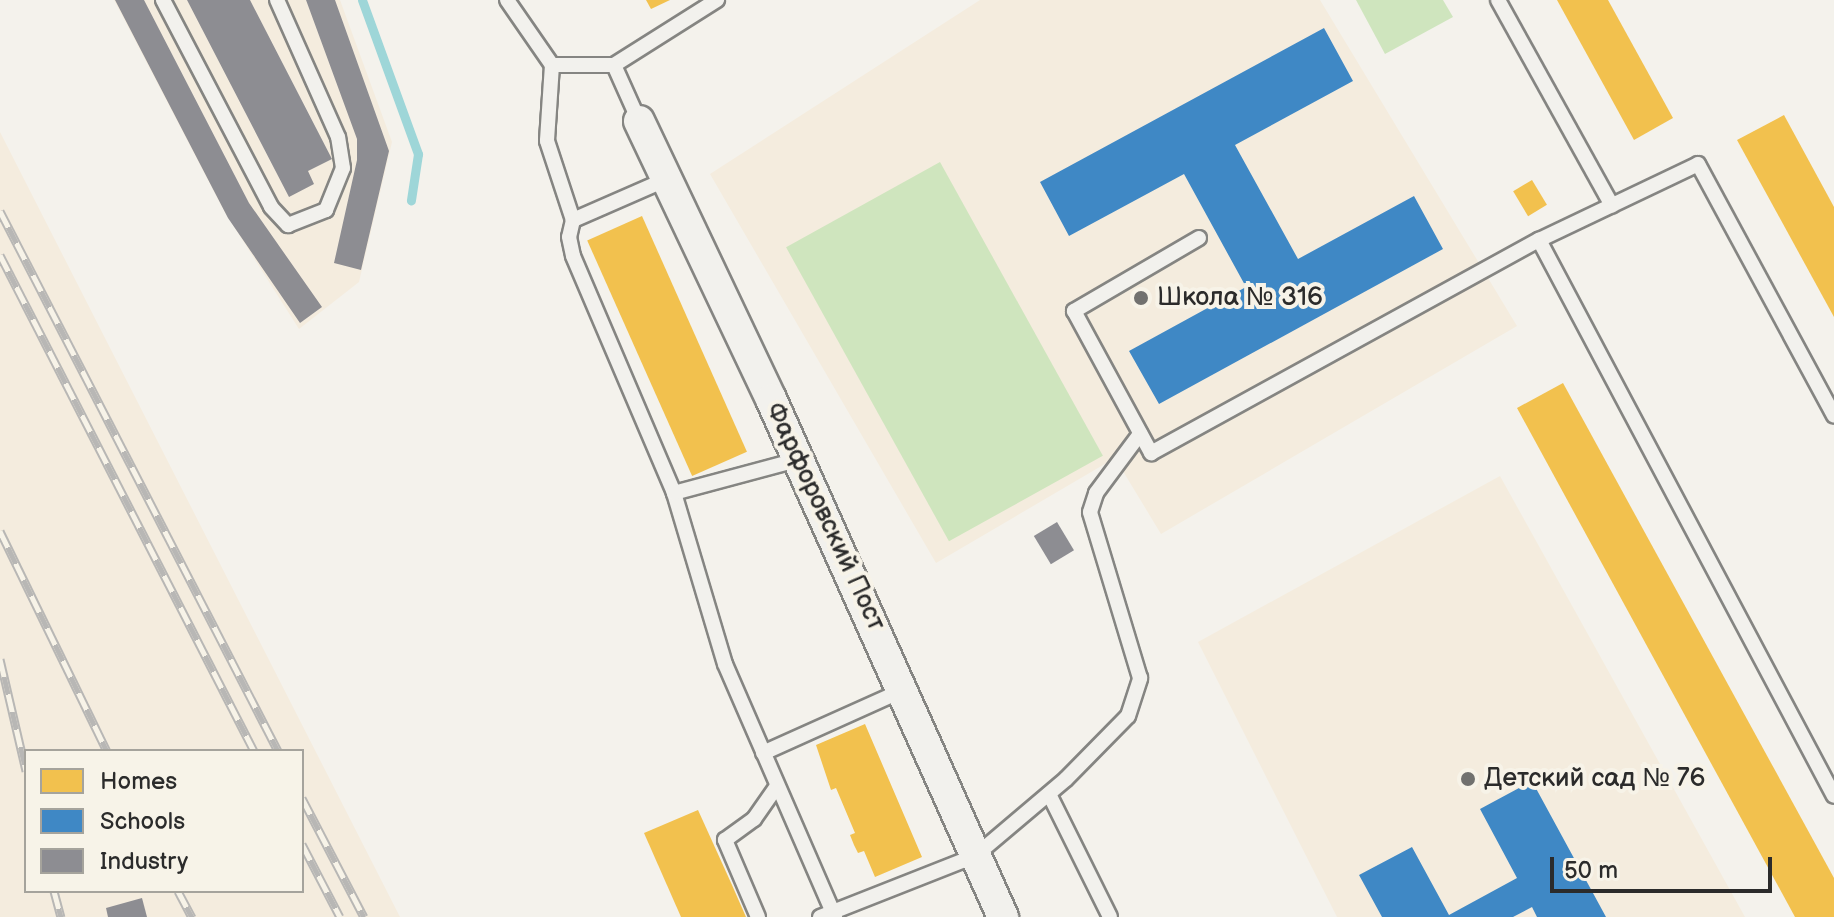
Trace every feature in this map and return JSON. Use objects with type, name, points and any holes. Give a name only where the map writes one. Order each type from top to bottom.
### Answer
[{"type":"street","name":"Фарфоровский Пост","points":[[639,121],[903,690],[1003,917]]},
{"type":"lane","points":[[163,0],[271,207],[288,225],[326,210],[343,168],[338,137],[277,0]]},
{"type":"lane","points":[[507,0],[552,65],[547,141],[573,220],[569,237],[573,256],[674,493],[725,664],[829,915],[975,856],[1049,794],[1128,716],[1137,697],[1140,678],[1090,512],[1096,493],[1140,434]]},
{"type":"lane","points":[[552,65],[614,65],[717,0]]},
{"type":"lane","points":[[1498,0],[1612,206]]},
{"type":"lane","points":[[614,65],[639,121]]},
{"type":"lane","points":[[1199,238],[1074,311],[1151,453],[1539,240],[1698,164],[1834,416]]},
{"type":"lane","points":[[573,220],[667,179]]},
{"type":"lane","points":[[1539,240],[1832,789]]},
{"type":"lane","points":[[674,493],[797,460]]},
{"type":"lane","points":[[763,753],[903,690]]},
{"type":"lane","points":[[758,917],[725,840],[754,819],[777,786]]},
{"type":"lane","points":[[1049,794],[1110,917]]},
{"type":"shaded area","points":[[114,0],[340,0],[392,142],[359,282],[299,329],[224,211]]},
{"type":"shaded area","name":"Школа № 316","points":[[980,0],[1320,0],[1517,326],[1161,534],[1115,458],[936,563],[710,174]]},
{"type":"shaded area","points":[[0,132],[400,917],[0,917]]},
{"type":"shaded area","name":"Детский сад № 76","points":[[1500,476],[1745,917],[1337,917],[1198,642]]},
{"type":"green space","points":[[1356,0],[1443,0],[1453,17],[1385,54]]},
{"type":"green space","points":[[940,162],[1103,456],[949,541],[786,247]]},
{"type":"building: Homes","points":[[646,0],[670,0],[651,9]]},
{"type":"building: Homes","points":[[1557,0],[1608,0],[1673,118],[1634,140]]},
{"type":"building: Homes","points":[[1784,115],[1834,207],[1834,317],[1737,140]]},
{"type":"building: Homes","points":[[1532,180],[1547,205],[1528,216],[1513,191]]},
{"type":"building: Homes","points":[[642,216],[747,452],[692,476],[587,240]]},
{"type":"building: Homes","points":[[1563,383],[1834,878],[1834,917],[1795,917],[1517,408]]},
{"type":"building: Homes","points":[[865,724],[922,857],[875,877],[864,851],[858,853],[854,845],[850,835],[855,833],[836,788],[831,790],[816,745]]},
{"type":"building: Homes","points":[[698,810],[746,917],[681,917],[644,833]]},
{"type":"building: Schools","points":[[1324,28],[1353,81],[1235,145],[1298,259],[1414,196],[1443,249],[1159,404],[1129,351],[1246,287],[1184,174],[1069,236],[1040,182]]},
{"type":"building: Schools","points":[[1532,781],[1606,917],[1537,917],[1532,907],[1513,917],[1382,917],[1359,875],[1412,847],[1449,915],[1517,878],[1480,809]]},
{"type":"building: Industry","points":[[115,0],[144,0],[249,203],[322,307],[300,323],[228,218]]},
{"type":"building: Industry","points":[[187,0],[250,0],[332,159],[308,171],[314,184],[289,197]]},
{"type":"building: Industry","points":[[306,0],[335,0],[389,151],[361,270],[334,263],[357,160],[357,139]]},
{"type":"building: Industry","points":[[1057,522],[1074,550],[1051,564],[1034,536]]},
{"type":"building: Industry","points":[[142,898],[147,917],[108,917],[106,908]]},
{"type":"waterway","points":[[362,0],[418,154],[411,200]]},
{"type":"railway","points":[[0,211],[277,749]]},
{"type":"railway","points":[[0,255],[253,749]]},
{"type":"railway","points":[[0,531],[106,749]]},
{"type":"railway","points":[[0,659],[24,762]]},
{"type":"railway","points":[[304,802],[364,917]]},
{"type":"railway","points":[[304,848],[340,917]]},
{"type":"railway","points":[[55,893],[61,917]]},
{"type":"railway","points":[[179,893],[192,917]]},
{"type":"place","name":"Школа № 316","points":[[1141,298]]},
{"type":"place","name":"Детский сад № 76","points":[[1468,779]]}]
